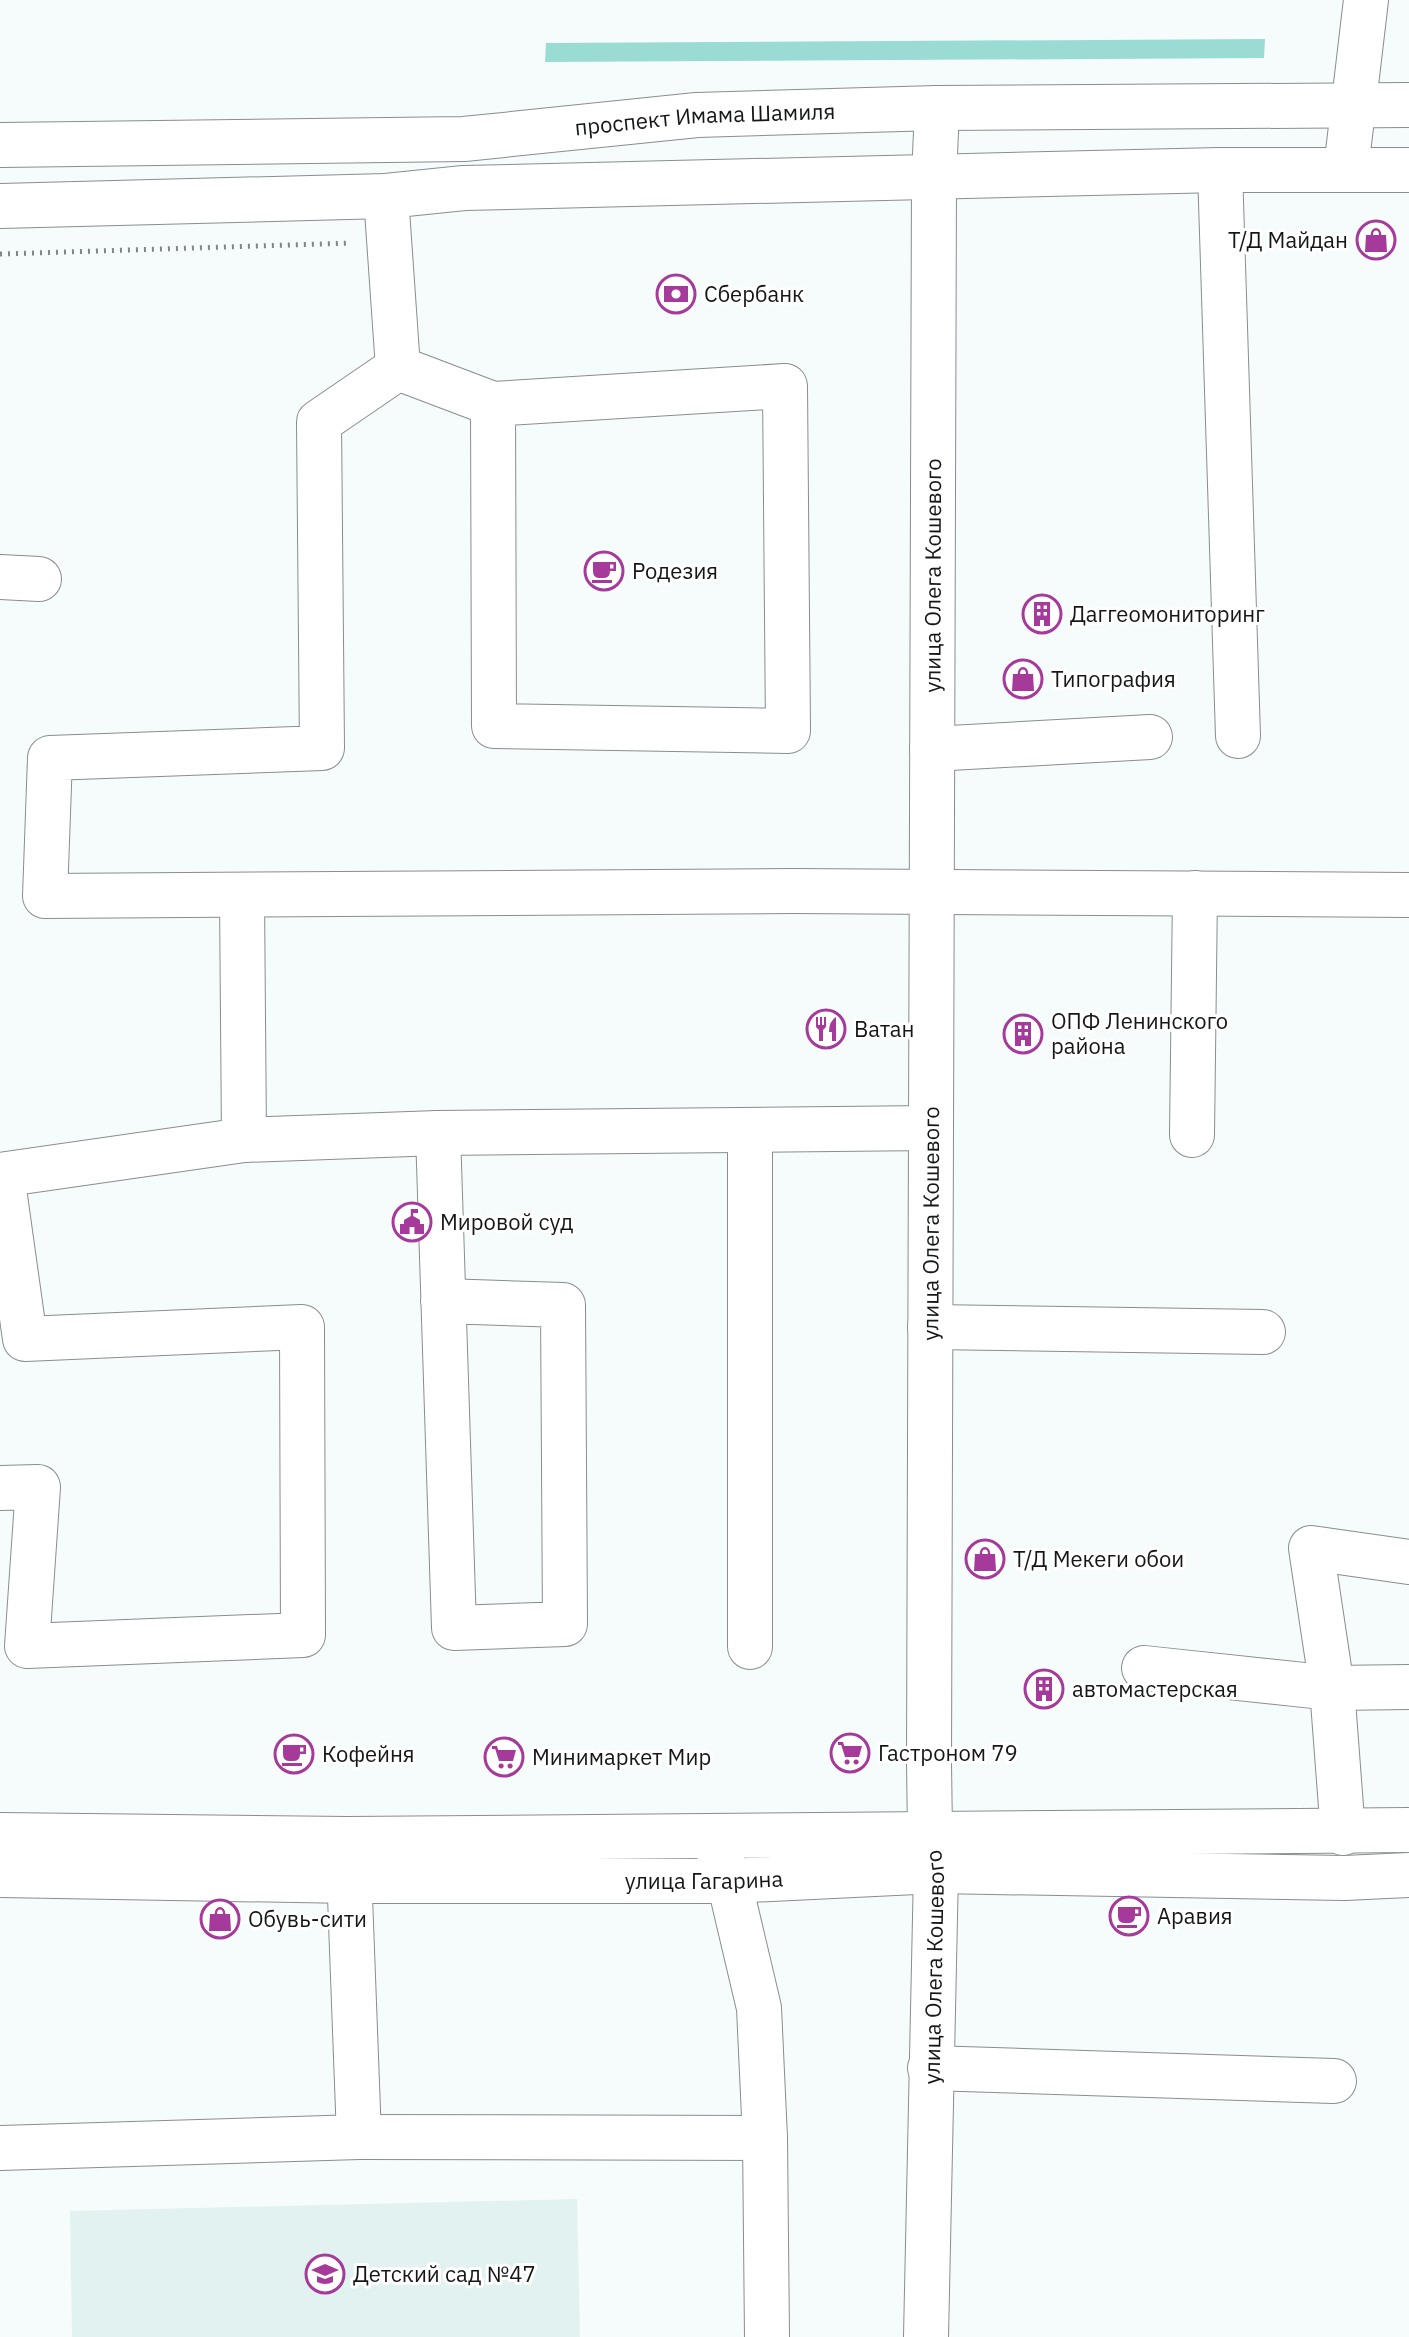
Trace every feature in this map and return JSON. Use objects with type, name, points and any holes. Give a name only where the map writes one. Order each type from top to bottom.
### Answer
[{"type":"main road","points":[[1346,169],[1351,105],[1366,0]]},
{"type":"main road","name":"проспект Имама Шамиля","points":[[0,145],[464,139],[697,115],[937,108],[1409,105]]},
{"type":"main road","name":"улица Олега Кошевого","points":[[926,2337],[933,1851],[930,1327],[934,178],[937,108]]},
{"type":"main road","points":[[464,139],[464,188]]},
{"type":"main road","points":[[1220,170],[1238,736]]},
{"type":"main road","points":[[0,206],[386,196],[464,188],[1220,170],[1409,170]]},
{"type":"main road","points":[[386,196],[398,368]]},
{"type":"main road","points":[[398,368],[493,404],[785,386],[788,731],[494,726],[493,404]]},
{"type":"main road","points":[[398,368],[319,422],[322,748],[50,758],[45,896],[931,892],[1409,895]]},
{"type":"main road","points":[[932,749],[1150,737]]},
{"type":"main road","points":[[1192,1135],[1195,893]]},
{"type":"main road","points":[[242,895],[244,1140]]},
{"type":"main road","points":[[0,1488],[38,1487],[27,1646],[303,1635],[302,1327],[25,1339],[1,1175],[244,1140],[438,1133],[931,1128]]},
{"type":"main road","points":[[750,1130],[750,1647]]},
{"type":"main road","points":[[438,1133],[443,1301],[454,1628],[565,1624],[563,1305],[443,1301]]},
{"type":"main road","points":[[930,1327],[1263,1332]]},
{"type":"main road","points":[[1343,1833],[1332,1688],[1311,1548],[1409,1562]]},
{"type":"main road","points":[[1144,1668],[1332,1688],[1409,1687]]},
{"type":"main road","name":"улица Гагарина","points":[[0,1875],[351,1881],[729,1881],[933,1851],[1409,1830]]},
{"type":"main road","points":[[712,1834],[729,1881],[759,2008],[765,2138],[767,2337]]},
{"type":"main road","name":"улица Гагарина","points":[[0,1835],[348,1839],[712,1834],[1345,1878],[1409,1875]]},
{"type":"main road","points":[[348,1839],[359,2137]]},
{"type":"main road","points":[[930,2068],[1334,2081]]},
{"type":"main road","points":[[0,2148],[359,2137],[765,2138]]},
{"type":"path","points":[[0,254],[389,242]]},
{"type":"shaded area","points":[[1265,39],[1264,58],[545,62],[546,43]]},
{"type":"shaded area","name":"Детский сад №47","points":[[577,2199],[580,2337],[72,2337],[70,2211]]},
{"type":"place","name":"Т/Д Майдан","points":[[1376,240]]},
{"type":"place","name":"Сбербанк","points":[[676,294]]},
{"type":"place","name":"Родезия","points":[[604,571]]},
{"type":"place","name":"Даггеомониторинг","points":[[1042,614]]},
{"type":"place","name":"Типография","points":[[1023,679]]},
{"type":"place","name":"Ватан","points":[[826,1029]]},
{"type":"place","name":"ОПФ Ленинского района","points":[[1023,1034]]},
{"type":"place","name":"Мировой суд","points":[[412,1222]]},
{"type":"place","name":"Т/Д Мекеги обои","points":[[985,1559]]},
{"type":"place","name":"автомастерская","points":[[1044,1689]]},
{"type":"place","name":"Гастроном 79","points":[[850,1753]]},
{"type":"place","name":"Кофейня","points":[[294,1754]]},
{"type":"place","name":"Минимаркет Мир","points":[[504,1757]]},
{"type":"place","name":"Аравия","points":[[1129,1916]]},
{"type":"place","name":"Обувь-сити","points":[[220,1919]]},
{"type":"place","name":"Детский сад №47","points":[[325,2274]]}]
